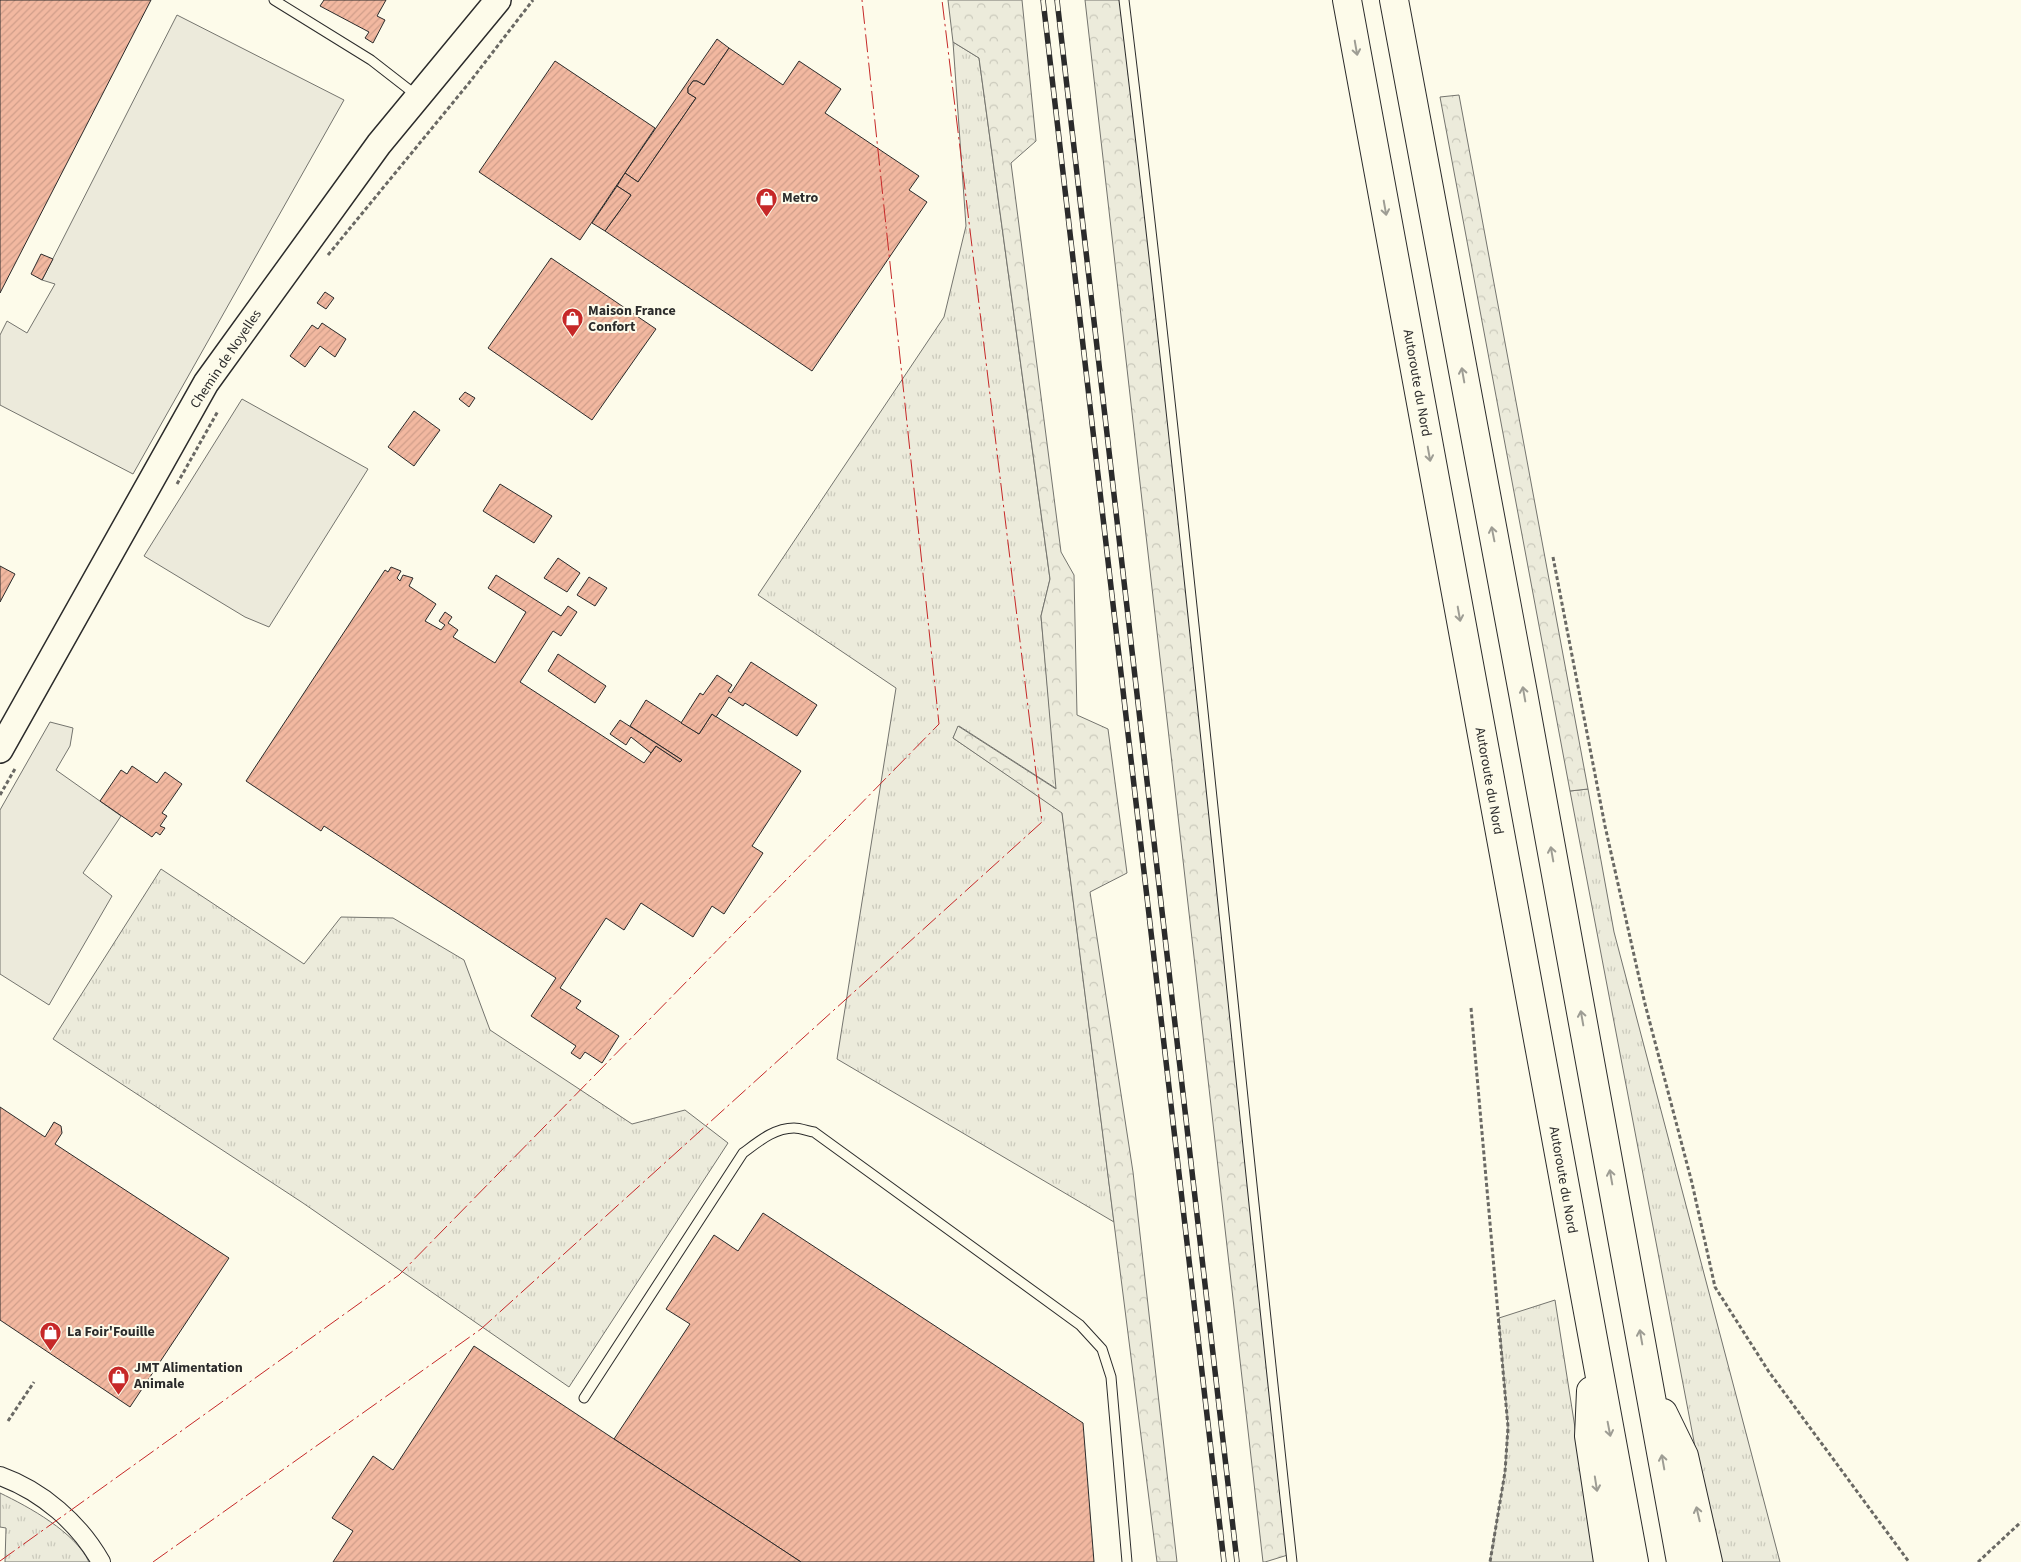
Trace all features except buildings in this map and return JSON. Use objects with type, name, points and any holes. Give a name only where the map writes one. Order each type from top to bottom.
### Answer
[{"type":"highway","name":"Autoroute du Nord","points":[[1347,0],[1634,1562]]},
{"type":"highway","points":[[1394,0],[1524,693],[1681,1562]]},
{"type":"highway","points":[[1593,1347],[1589,1436],[1608,1562]]},
{"type":"highway","points":[[1649,1385],[1684,1456],[1708,1562]]},
{"type":"street","name":"Chemin de Noyelles","points":[[6,746],[206,383],[376,149],[498,0]]},
{"type":"street","points":[[0,1476],[40,1496],[68,1518],[94,1549],[101,1562]]},
{"type":"lane","points":[[274,0],[371,60],[418,96]]},
{"type":"lane","points":[[1124,0],[1204,708],[1256,1237],[1292,1562]]},
{"type":"lane","points":[[584,1398],[743,1153],[762,1138],[779,1131],[794,1128],[814,1132],[1080,1326],[1102,1349],[1111,1377],[1127,1562]]},
{"type":"path","points":[[326,258],[469,83],[532,0]]},
{"type":"path","points":[[174,490],[221,405]]},
{"type":"path","points":[[1553,557],[1609,844],[1645,1004],[1692,1183],[1715,1287],[1769,1372],[1908,1562]]},
{"type":"path","points":[[0,795],[6,746]]},
{"type":"path","points":[[1471,1008],[1508,1427],[1505,1472],[1490,1562]]},
{"type":"path","points":[[8,1421],[34,1382]]},
{"type":"path","points":[[1978,1562],[2021,1522]]},
{"type":"green space","points":[[948,0],[1022,0],[1036,141],[1011,163],[1061,552],[1074,575],[1077,715],[1108,729],[1127,873],[1090,892],[1133,1172],[1177,1562],[1157,1562],[1062,813],[953,738],[958,726],[1056,789],[1041,616],[1050,579],[979,58],[953,42]]},
{"type":"green space","points":[[1085,0],[1122,0],[1204,708],[1291,1554],[1265,1562],[1263,1562]]},
{"type":"green space","points":[[953,42],[979,58],[1050,579],[1041,616],[1057,789],[959,726],[953,738],[1062,812],[1114,1222],[837,1059],[896,688],[758,595],[944,317],[966,226]]},
{"type":"green space","points":[[1459,95],[1588,789],[1570,791],[1440,97]]},
{"type":"green space","points":[[1588,789],[1614,932],[1780,1562],[1720,1562],[1696,1452],[1570,791]]},
{"type":"green space","points":[[161,869],[304,964],[341,917],[393,918],[464,960],[490,1030],[632,1124],[685,1110],[728,1143],[569,1387],[303,1203],[53,1039]]},
{"type":"green space","points":[[1555,1300],[1596,1562],[1490,1562],[1505,1472],[1508,1427],[1499,1318]]},
{"type":"green space","points":[[0,1493],[24,1505],[62,1531],[82,1551],[89,1562],[5,1562],[6,1528],[0,1527]]},
{"type":"shaded area","points":[[177,15],[344,100],[133,474],[0,405],[0,335],[7,321],[27,333],[55,284],[42,280]]},
{"type":"shaded area","points":[[242,399],[368,469],[269,627],[245,617],[144,556]]},
{"type":"shaded area","points":[[50,722],[73,728],[70,746],[56,770],[121,816],[83,873],[112,896],[49,1005],[0,974],[0,810]]},
{"type":"railway","points":[[1043,0],[1224,1562]]},
{"type":"railway","points":[[1057,0],[1237,1562]]},
{"type":"power","points":[[0,1561],[399,1275],[939,724],[862,0]]},
{"type":"power","points":[[153,1562],[481,1329],[1042,822],[942,0]]},
{"type":"place","name":"Metro","points":[[766,217]]},
{"type":"place","name":"Maison France Confort","points":[[572,338]]},
{"type":"place","name":"La Foir'Fouille","points":[[51,1351]]},
{"type":"place","name":"JMT Alimentation Animale","points":[[118,1395]]}]
